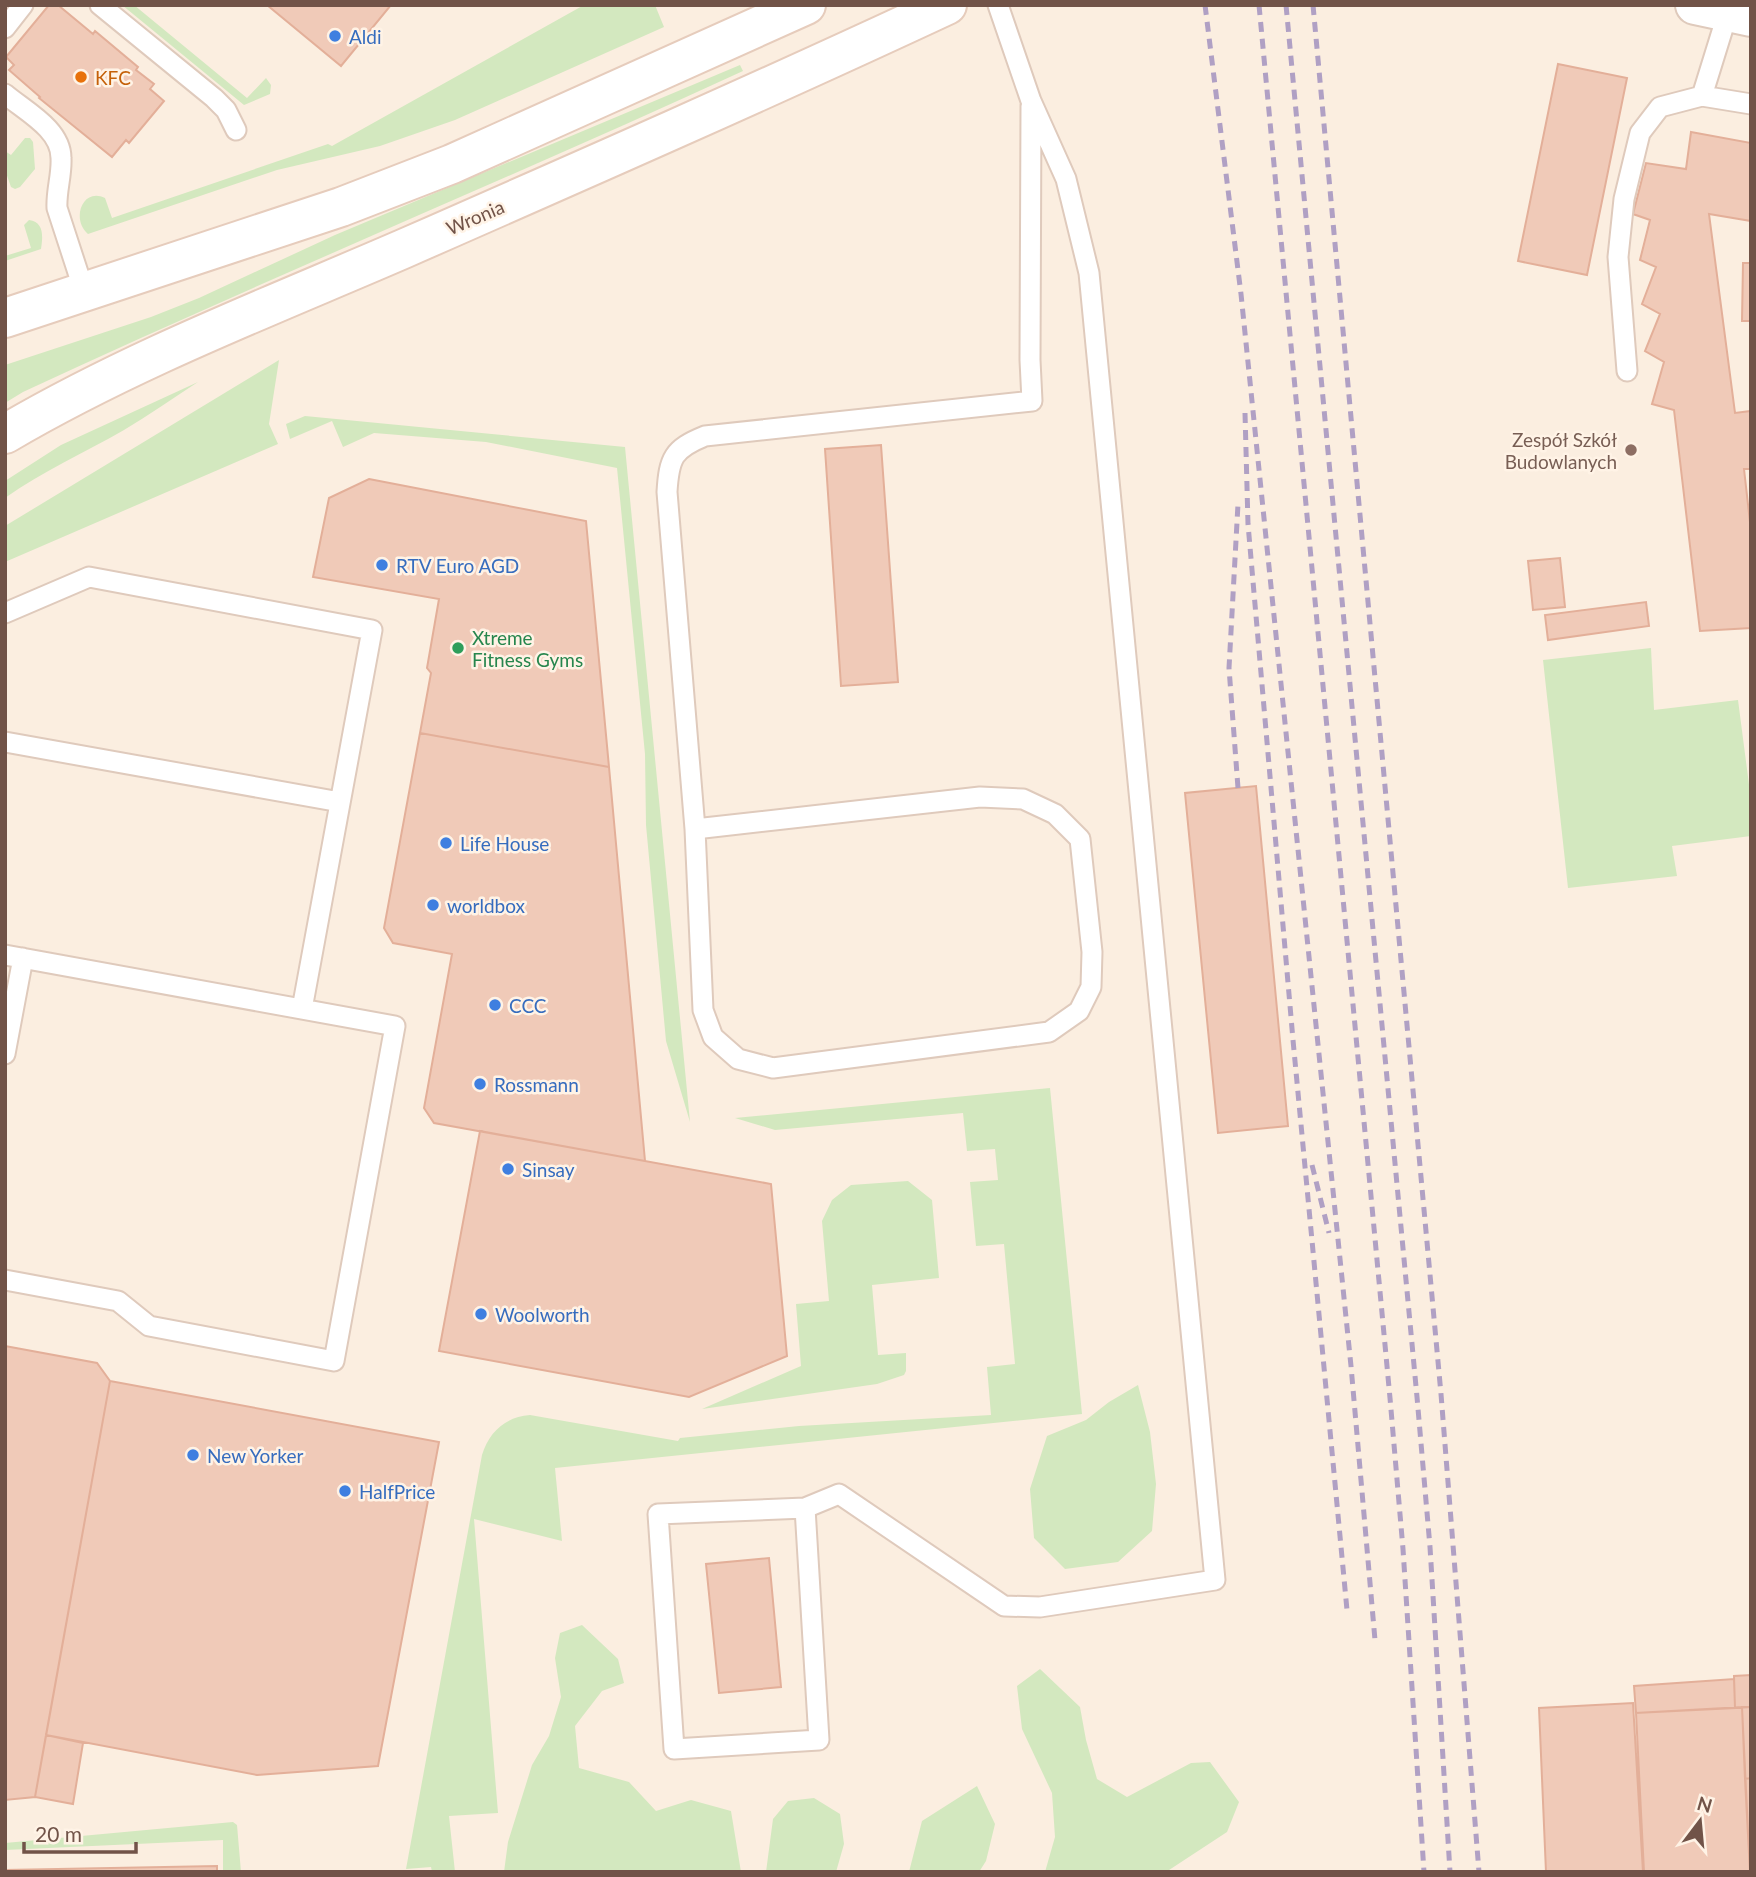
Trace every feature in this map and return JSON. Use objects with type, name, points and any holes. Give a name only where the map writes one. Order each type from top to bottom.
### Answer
[{"type":"main road","points":[[5,318],[85,294],[341,207],[452,164],[806,5]]},
{"type":"main road","name":"Wronia","points":[[5,434],[47,409],[177,347],[692,123],[947,5]]},
{"type":"lane","points":[[5,27],[23,5]]},
{"type":"lane","points":[[100,5],[214,98],[226,110],[236,130]]},
{"type":"lane","points":[[805,1508],[819,1740],[674,1749],[658,1514],[805,1508],[839,1494],[1004,1606],[1040,1607],[1215,1580],[1089,272],[1066,179],[1031,101],[998,5]]},
{"type":"lane","points":[[1702,96],[1725,11]]},
{"type":"lane","points":[[5,94],[52,132],[59,145],[62,160],[56,193],[62,228],[85,294]]},
{"type":"lane","points":[[1627,371],[1618,257],[1624,199],[1640,133],[1660,107],[1702,96],[1751,104]]},
{"type":"lane","points":[[695,829],[980,797],[1023,799],[1055,814],[1080,839],[1092,952],[1091,987],[1079,1011],[1049,1032],[773,1068],[738,1059],[713,1037],[703,1010],[695,829],[667,492],[669,465],[684,444],[705,436],[1032,401],[1031,101]]},
{"type":"lane","points":[[5,613],[89,577],[372,630],[302,1009]]},
{"type":"lane","points":[[5,742],[340,802]]},
{"type":"lane","points":[[5,1054],[14,956],[395,1026],[334,1360],[149,1326],[118,1301],[5,1280]]},
{"type":"green space","points":[[122,5],[134,5],[247,98],[266,78],[271,85],[270,94],[244,105]]},
{"type":"green space","points":[[584,5],[655,5],[664,27],[455,120],[380,146],[277,170],[88,234],[83,228],[80,214],[85,201],[90,197],[105,198],[112,218],[328,144],[332,146]]},
{"type":"green space","points":[[740,65],[743,71],[112,351],[5,403],[5,365],[151,317],[199,298],[335,235]]},
{"type":"green space","points":[[25,138],[30,138],[33,142],[35,169],[20,187],[15,189],[11,187],[5,170],[5,151],[11,155]]},
{"type":"green space","points":[[29,220],[40,227],[41,249],[5,261],[5,256],[31,248],[24,225]]},
{"type":"green space","points":[[279,360],[269,424],[278,444],[5,562],[5,526]]},
{"type":"green space","points":[[198,382],[124,430],[5,498],[5,481],[61,445]]},
{"type":"green space","points":[[305,416],[625,447],[690,1122],[666,1041],[646,825],[645,754],[617,468],[486,442],[374,433],[343,447],[332,421],[290,439],[286,424]]},
{"type":"green space","points":[[1651,648],[1654,710],[1738,700],[1751,800],[1751,836],[1672,846],[1677,876],[1568,888],[1543,660]]},
{"type":"green space","points":[[1050,1088],[1082,1414],[555,1468],[562,1541],[474,1519],[498,1813],[449,1816],[455,1872],[432,1872],[431,1867],[406,1869],[482,1455],[489,1439],[499,1427],[513,1419],[530,1415],[678,1441],[680,1438],[799,1426],[991,1415],[987,1367],[1015,1364],[1004,1244],[976,1246],[970,1182],[998,1180],[995,1149],[967,1151],[963,1113],[775,1130],[735,1118]]},
{"type":"green space","points":[[908,1181],[932,1200],[939,1278],[872,1285],[878,1355],[906,1353],[904,1375],[877,1384],[702,1409],[801,1366],[796,1304],[829,1301],[822,1221],[832,1200],[851,1185]]},
{"type":"green space","points":[[1138,1385],[1150,1432],[1156,1484],[1152,1531],[1118,1562],[1065,1569],[1034,1538],[1030,1489],[1047,1436],[1086,1420]]},
{"type":"green space","points":[[582,1625],[618,1659],[624,1683],[602,1691],[575,1726],[579,1768],[629,1782],[656,1811],[691,1800],[731,1811],[741,1872],[504,1872],[508,1842],[532,1765],[549,1736],[561,1697],[555,1658],[560,1633]]},
{"type":"green space","points":[[1040,1669],[1080,1707],[1097,1779],[1127,1797],[1191,1763],[1210,1762],[1239,1802],[1227,1832],[1166,1872],[1045,1872],[1055,1837],[1052,1793],[1022,1729],[1017,1686]]},
{"type":"green space","points":[[977,1786],[995,1824],[986,1861],[979,1872],[909,1872],[922,1821]]},
{"type":"green space","points":[[814,1798],[840,1814],[844,1844],[836,1872],[766,1872],[773,1819],[788,1801]]},
{"type":"green space","points":[[233,1822],[237,1825],[241,1872],[223,1872],[223,1840],[5,1850],[5,1843]]},
{"type":"building","name":"KFC","points":[[49,5],[58,5],[93,34],[95,31],[138,67],[136,70],[154,84],[150,89],[164,101],[129,143],[126,140],[112,157],[9,70],[14,65],[6,57]]},
{"type":"building","name":"Aldi","points":[[267,5],[391,5],[341,66]]},
{"type":"building","points":[[1558,64],[1627,78],[1587,275],[1518,261]]},
{"type":"building","points":[[1691,132],[1751,143],[1751,221],[1709,214],[1735,413],[1751,411],[1751,469],[1744,469],[1751,531],[1751,628],[1700,631],[1674,410],[1652,404],[1664,362],[1645,351],[1660,314],[1642,304],[1656,267],[1640,260],[1650,220],[1633,214],[1646,163],[1686,169]]},
{"type":"building","points":[[1743,263],[1751,263],[1751,321],[1742,321]]},
{"type":"building","points":[[881,445],[898,682],[841,686],[825,449]]},
{"type":"building","points":[[369,479],[586,521],[609,767],[420,733],[431,673],[427,668],[439,599],[313,577],[329,498]]},
{"type":"building","points":[[1560,558],[1565,607],[1533,610],[1528,561]]},
{"type":"building","points":[[1646,602],[1649,626],[1548,640],[1545,615]]},
{"type":"building","points":[[420,733],[609,767],[645,1161],[434,1123],[424,1108],[452,954],[393,943],[384,928]]},
{"type":"building","points":[[1256,786],[1288,1126],[1218,1133],[1185,793]]},
{"type":"building","points":[[480,1131],[771,1184],[787,1356],[689,1397],[439,1351]]},
{"type":"building","points":[[5,1346],[97,1363],[110,1381],[35,1797],[5,1800]]},
{"type":"building","points":[[110,1381],[439,1442],[378,1766],[257,1775],[46,1735]]},
{"type":"building","points":[[769,1558],[781,1687],[719,1693],[706,1564]]},
{"type":"building","points":[[1751,1675],[1751,1707],[1735,1708],[1734,1676]]},
{"type":"building","points":[[1734,1679],[1735,1708],[1636,1713],[1634,1686]]},
{"type":"building","points":[[1633,1703],[1643,1872],[1546,1872],[1539,1708]]},
{"type":"building","points":[[1742,1707],[1751,1707],[1751,1778],[1745,1779]]},
{"type":"building","points":[[1742,1707],[1750,1872],[1644,1872],[1636,1713]]},
{"type":"building","points":[[46,1735],[83,1743],[73,1804],[35,1797]]},
{"type":"building","points":[[1751,1778],[1751,1872],[1750,1872],[1745,1779]]},
{"type":"building","points":[[217,1866],[217,1872],[5,1872],[5,1870]]},
{"type":"railway","points":[[1205,5],[1241,294],[1351,1366],[1375,1640]]},
{"type":"railway","points":[[1259,5],[1390,1398],[1403,1549],[1424,1872]]},
{"type":"railway","points":[[1286,5],[1417,1397],[1430,1547],[1450,1872]]},
{"type":"railway","points":[[1313,5],[1441,1394],[1479,1872]]},
{"type":"railway","points":[[1245,413],[1248,524],[1347,1610]]},
{"type":"railway","points":[[1238,504],[1229,668],[1238,788]]},
{"type":"railway","points":[[1312,1165],[1329,1233]]},
{"type":"place","name":"Aldi","points":[[335,36]]},
{"type":"place","name":"KFC","points":[[81,77]]},
{"type":"place","name":"Zespół Szkół Budowlanych","points":[[1631,450]]},
{"type":"place","name":"RTV Euro AGD","points":[[382,565]]},
{"type":"place","name":"Xtreme Fitness Gyms","points":[[458,648]]},
{"type":"place","name":"Life House","points":[[446,843]]},
{"type":"place","name":"worldbox","points":[[433,905]]},
{"type":"place","name":"CCC","points":[[495,1005]]},
{"type":"place","name":"Rossmann","points":[[480,1084]]},
{"type":"place","name":"Sinsay","points":[[508,1169]]},
{"type":"place","name":"Woolworth","points":[[481,1314]]},
{"type":"place","name":"New Yorker","points":[[193,1455]]},
{"type":"place","name":"HalfPrice","points":[[345,1491]]}]
